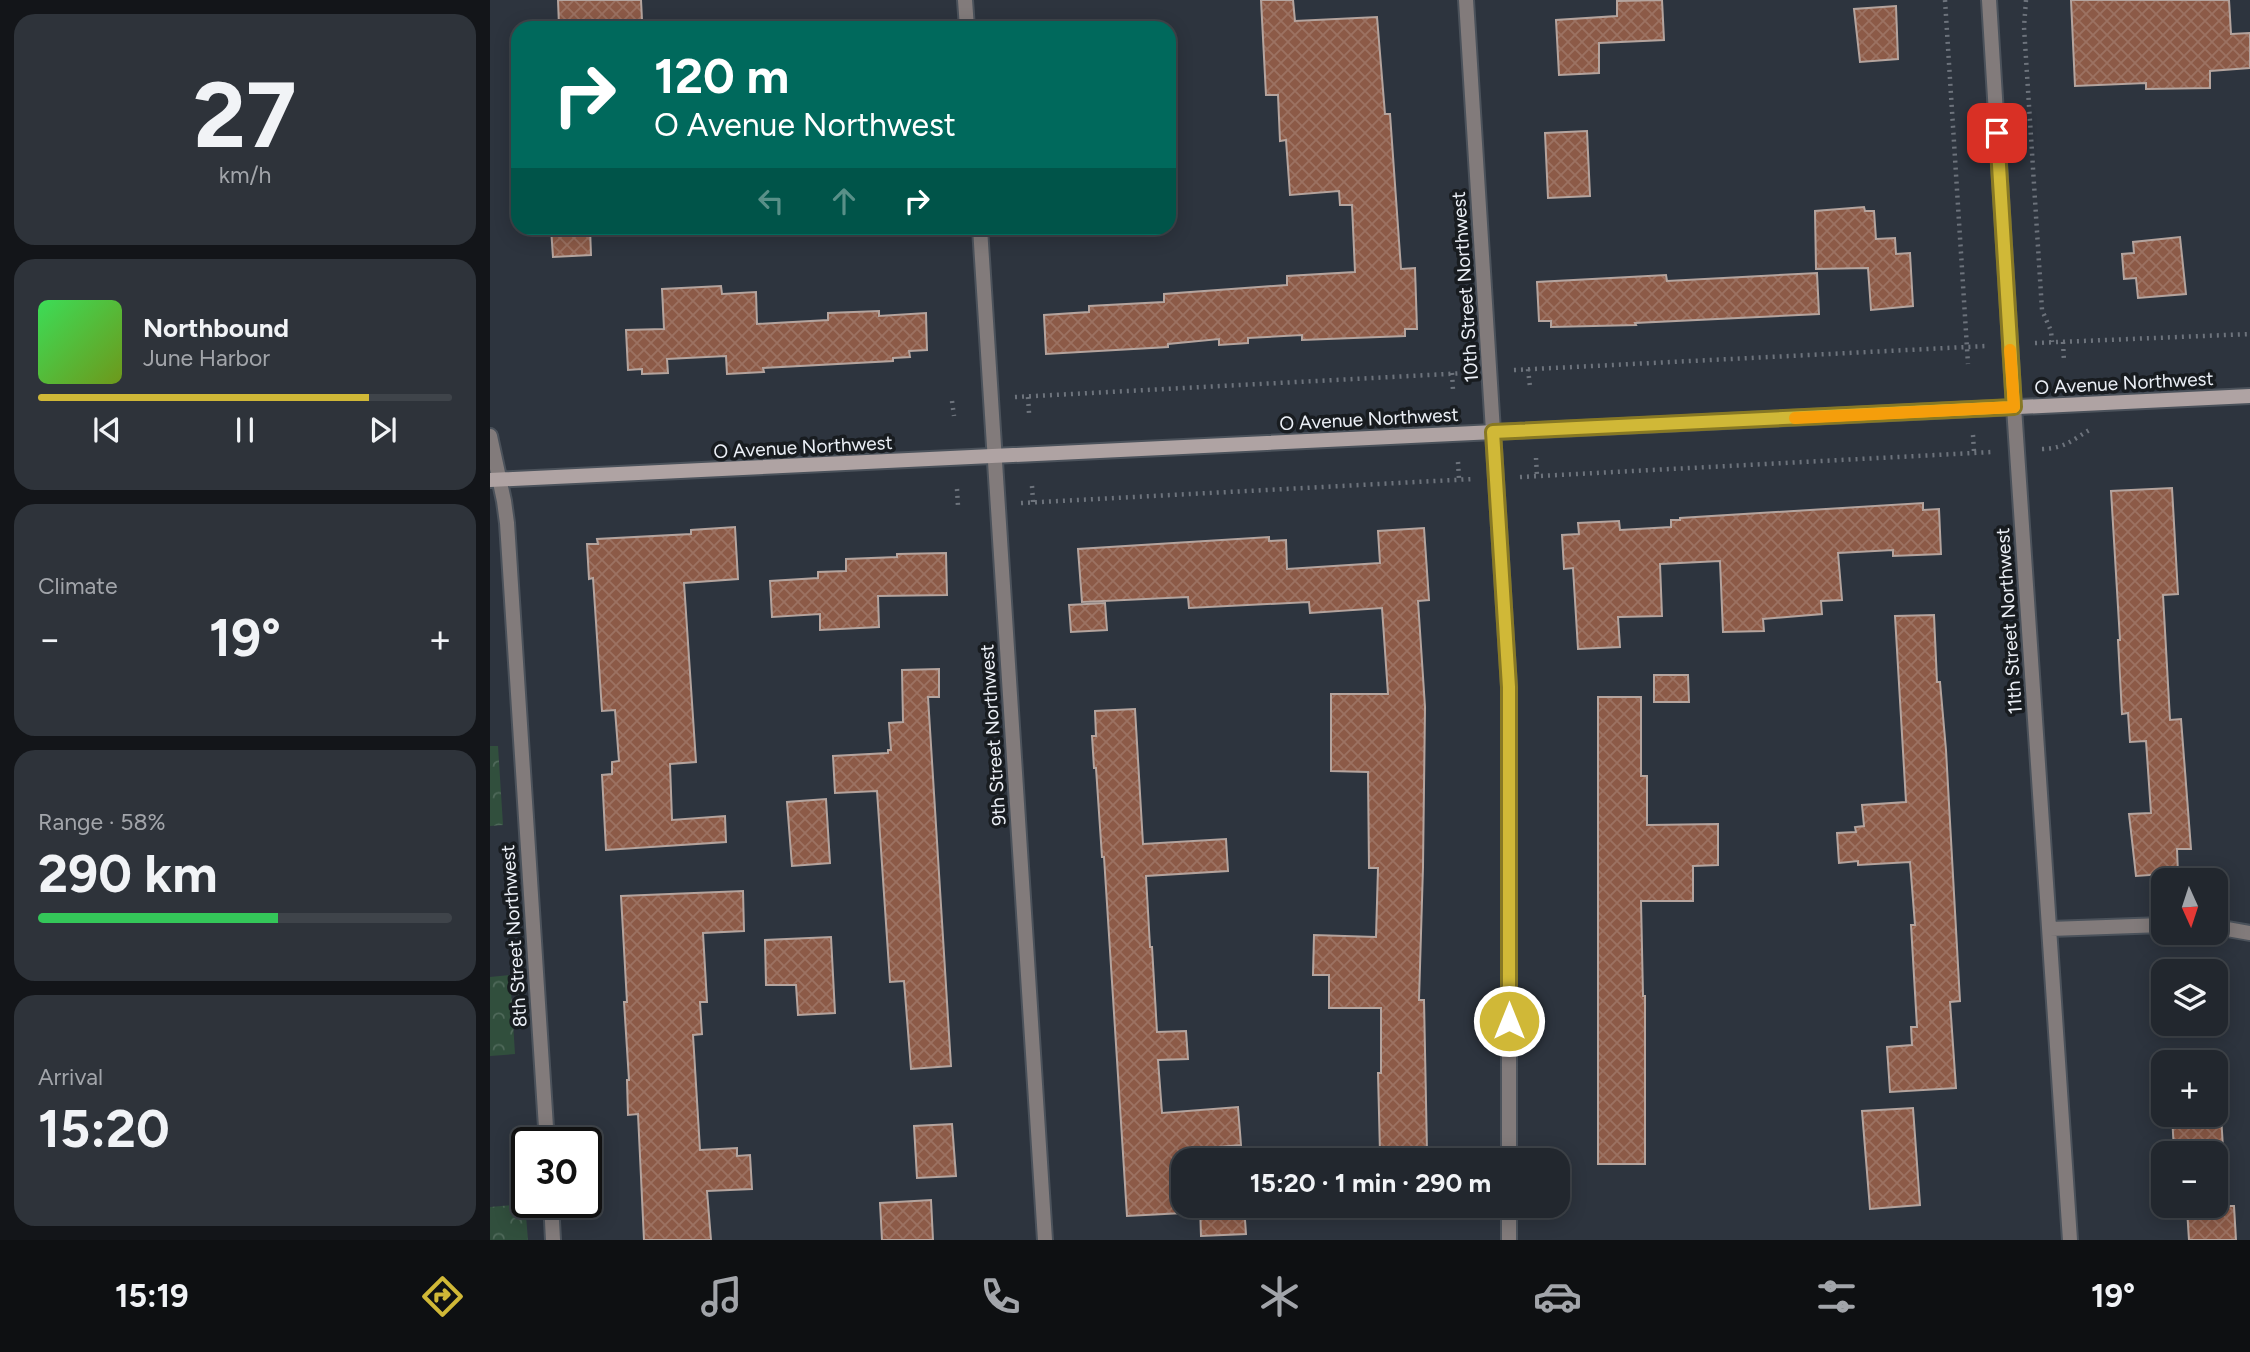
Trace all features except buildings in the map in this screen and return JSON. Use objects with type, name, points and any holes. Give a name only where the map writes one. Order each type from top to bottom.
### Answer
[{"type":"street","points":[[965,0],[966,21]]},
{"type":"street","name":"10th Street Northwest","points":[[1466,0],[1509,687],[1509,1148]]},
{"type":"street","name":"11th Street Northwest","points":[[1989,0],[2070,1240]]},
{"type":"street","name":"9th Street Northwest","points":[[980,235],[1045,1240]]},
{"type":"street","name":"O Avenue Northwest","points":[[495,480],[2250,396]]},
{"type":"street","name":"8th Street Northwest","points":[[490,436],[495,480],[507,523],[546,1127]]},
{"type":"street","points":[[2050,929],[2151,925]]},
{"type":"street","points":[[2228,929],[2250,933]]},
{"type":"street","points":[[552,1218],[553,1240]]},
{"type":"street","points":[[1509,1218],[1509,1240]]},
{"type":"path","points":[[1945,0],[1969,364]]},
{"type":"path","points":[[2026,0],[2024,27],[2042,310],[2051,331],[2052,342]]},
{"type":"path","points":[[2035,343],[2250,334]]},
{"type":"path","points":[[2063,342],[2064,362]]},
{"type":"path","points":[[1514,370],[1986,346]]},
{"type":"path","points":[[1528,369],[1530,387]]},
{"type":"path","points":[[1452,373],[1452,390]]},
{"type":"path","points":[[1015,397],[1466,373]]},
{"type":"path","points":[[1028,397],[1029,413]]},
{"type":"path","points":[[952,401],[954,416]]},
{"type":"path","points":[[2042,449],[2057,449],[2089,429],[2103,429]]},
{"type":"path","points":[[1973,435],[1974,453]]},
{"type":"path","points":[[2067,436],[2067,445]]},
{"type":"path","points":[[1520,477],[1992,452]]},
{"type":"path","points":[[1536,458],[1537,476]]},
{"type":"path","points":[[1458,462],[1458,480]]},
{"type":"path","points":[[1020,503],[1475,479]]},
{"type":"path","points":[[1032,486],[1033,502]]},
{"type":"path","points":[[957,489],[958,506]]},
{"type":"green space","points":[[490,746],[498,746],[503,825],[490,826]]},
{"type":"green space","points":[[510,975],[515,1054],[490,1056],[490,977]]},
{"type":"green space","points":[[511,1205],[511,1218],[526,1218],[528,1240],[490,1240],[490,1207]]},
{"type":"slow traffic","points":[[1795,418],[2014,407],[2010,350]]},
{"type":"route","points":[[1509,1021],[1509,687],[1493,432],[2014,407],[1997,133]]}]
